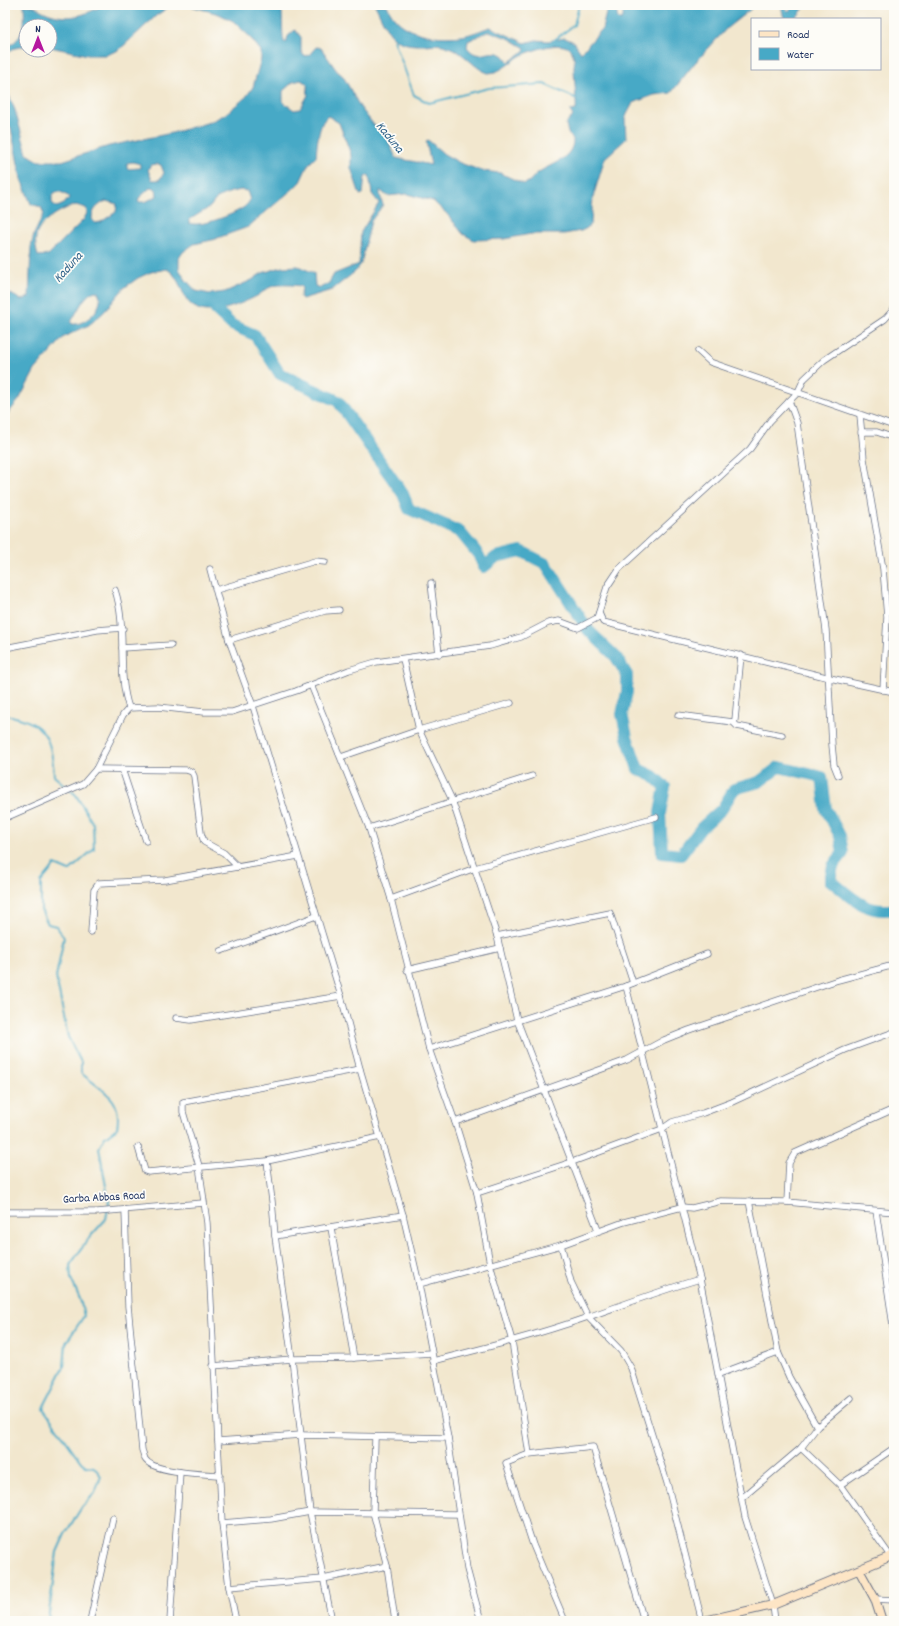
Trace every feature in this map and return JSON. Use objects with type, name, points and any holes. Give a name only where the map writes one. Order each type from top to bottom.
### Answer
[{"type":"street","points":[[5,818],[84,784],[96,769],[123,715],[129,708],[158,706],[204,712],[232,712],[253,706],[360,666],[490,646],[521,636],[548,623],[559,621],[578,628],[598,615],[607,587],[619,569],[750,450],[770,421],[798,392],[804,379],[824,360],[886,319],[894,310]]},
{"type":"street","points":[[698,351],[710,362],[894,426]]},
{"type":"street","points":[[789,402],[797,423],[826,630],[830,678],[832,752],[834,765],[838,775]]},
{"type":"street","points":[[860,415],[864,459],[883,568],[887,618],[883,690]]},
{"type":"street","points":[[861,432],[877,432],[894,438]]},
{"type":"street","points":[[216,590],[315,561],[325,562]]},
{"type":"street","points":[[210,569],[229,640],[253,706],[341,996],[360,1069],[403,1215],[419,1284],[448,1438],[467,1569],[481,1621]]},
{"type":"street","points":[[431,583],[439,654]]},
{"type":"street","points":[[115,590],[120,607],[123,628],[122,686],[129,708]]},
{"type":"street","points":[[229,640],[325,611],[339,610]]},
{"type":"street","points":[[598,615],[603,622],[610,624],[830,678],[894,692]]},
{"type":"street","points":[[5,648],[97,630],[123,628]]},
{"type":"street","points":[[122,648],[171,645]]},
{"type":"street","points":[[733,722],[735,720],[740,655]]},
{"type":"street","points":[[403,659],[419,730],[452,800],[497,936],[517,1020],[598,1230]]},
{"type":"street","points":[[311,685],[369,828],[391,899],[407,970],[429,1049],[455,1122],[477,1193],[490,1264],[512,1341],[529,1454]]},
{"type":"street","points":[[341,757],[419,730],[511,703]]},
{"type":"street","points":[[678,715],[733,722],[737,726],[782,735]]},
{"type":"street","points":[[96,769],[186,770],[192,772],[194,776],[200,833],[204,842],[224,853],[238,867]]},
{"type":"street","points":[[122,769],[146,841]]},
{"type":"street","points":[[369,828],[452,800],[532,776]]},
{"type":"street","points":[[391,899],[475,868],[656,817]]},
{"type":"street","points":[[91,932],[94,890],[99,883],[165,880],[298,856]]},
{"type":"street","points":[[497,936],[610,913],[633,983]]},
{"type":"street","points":[[221,951],[316,916]]},
{"type":"street","points":[[407,970],[500,948]]},
{"type":"street","points":[[429,1049],[626,986],[707,954]]},
{"type":"street","points":[[455,1122],[627,1060],[664,1040],[689,1030],[838,980],[894,965]]},
{"type":"street","points":[[626,986],[700,1279],[745,1517],[773,1605],[774,1621]]},
{"type":"street","points":[[176,1018],[191,1020],[341,996]]},
{"type":"street","points":[[477,1193],[572,1162],[662,1129],[672,1122],[703,1113],[732,1102],[845,1050],[894,1032]]},
{"type":"street","points":[[236,1621],[229,1587],[222,1523],[207,1223],[199,1166],[183,1112],[182,1102],[360,1069]]},
{"type":"street","points":[[787,1202],[788,1163],[794,1153],[894,1109]]},
{"type":"street","points":[[138,1147],[142,1165],[145,1171],[148,1172],[267,1160],[380,1137]]},
{"type":"street","points":[[267,1160],[272,1201],[274,1236],[292,1359],[310,1512],[332,1621]]},
{"type":"street","points":[[419,1284],[561,1245],[598,1230],[682,1207],[692,1208],[721,1201],[787,1202],[894,1212]]},
{"type":"street","points":[[749,1201],[778,1352],[789,1377],[818,1427]]},
{"type":"street","name":"Garba Abbas Road","points":[[5,1212],[97,1212],[203,1203]]},
{"type":"street","points":[[124,1210],[128,1306],[142,1450],[145,1460],[154,1466],[180,1472],[220,1475]]},
{"type":"street","points":[[876,1211],[894,1332]]},
{"type":"street","points":[[274,1236],[331,1228],[403,1215]]},
{"type":"street","points":[[331,1228],[354,1358]]},
{"type":"street","points":[[561,1245],[571,1282],[588,1317],[621,1351],[631,1368],[667,1483],[703,1621],[773,1605],[893,1556],[840,1485],[801,1448]]},
{"type":"street","points":[[433,1361],[512,1341],[588,1317],[647,1295],[700,1279]]},
{"type":"street","points":[[719,1374],[778,1352]]},
{"type":"street","points":[[213,1366],[292,1359],[354,1358],[431,1353]]},
{"type":"street","points":[[742,1498],[801,1448],[818,1427],[851,1398]]},
{"type":"street","points":[[218,1441],[301,1435],[375,1438],[448,1438]]},
{"type":"street","points":[[375,1438],[374,1512],[386,1566],[395,1621]]},
{"type":"street","points":[[565,1621],[533,1545],[506,1463],[529,1454],[593,1447],[644,1621]]},
{"type":"street","points":[[840,1485],[894,1448]]},
{"type":"street","points":[[170,1621],[180,1472]]},
{"type":"street","points":[[222,1523],[271,1519],[310,1512],[458,1514]]},
{"type":"street","points":[[90,1621],[113,1518]]},
{"type":"street","points":[[229,1587],[323,1579],[386,1566]]},
{"type":"street","points":[[859,1570],[875,1599],[882,1621]]},
{"type":"street","points":[[875,1599],[894,1600]]},
{"type":"water","points":[[24,5],[34,6],[47,13],[62,17],[69,17],[89,12],[103,5],[172,5],[157,15],[119,50],[106,55],[88,55],[58,49],[58,18],[24,18]]},
{"type":"water","name":"Kaduna","points":[[187,5],[280,5],[282,12],[284,42],[286,43],[288,36],[295,30],[301,37],[301,51],[304,56],[309,55],[316,47],[321,48],[337,71],[343,76],[360,107],[373,124],[386,136],[396,158],[431,165],[426,141],[428,140],[444,154],[460,163],[482,171],[500,173],[524,184],[539,172],[561,160],[570,151],[572,146],[573,139],[568,133],[566,124],[573,116],[570,111],[576,110],[574,61],[572,51],[567,47],[560,45],[544,47],[518,57],[498,71],[488,73],[478,68],[458,52],[446,46],[437,44],[411,45],[396,39],[387,29],[375,5],[387,5],[392,15],[399,22],[408,28],[428,35],[450,37],[461,36],[472,34],[490,27],[525,43],[536,40],[548,41],[565,38],[574,42],[581,53],[602,29],[608,5],[615,5],[618,19],[621,21],[623,17],[623,5],[756,5],[727,28],[694,64],[671,93],[654,95],[633,103],[625,118],[626,139],[605,158],[593,197],[591,223],[587,228],[581,231],[564,234],[531,234],[504,239],[474,240],[463,234],[447,214],[433,201],[407,194],[387,196],[380,190],[383,205],[371,221],[361,264],[356,271],[332,290],[302,299],[300,297],[302,289],[301,286],[276,285],[257,296],[229,308],[205,311],[192,306],[184,296],[176,278],[167,269],[151,272],[138,278],[124,288],[104,312],[89,325],[64,337],[35,370],[19,400],[5,417],[5,296],[11,294],[21,300],[29,297],[31,247],[34,234],[44,214],[41,207],[31,204],[21,179],[11,128],[5,119],[5,86],[15,110],[27,154],[39,161],[62,161],[109,146],[172,133],[210,122],[224,115],[246,97],[253,87],[261,59],[261,51],[249,36],[233,21],[219,14]],"holes":[[[489,31],[510,39],[525,48],[524,51],[509,62],[503,55],[498,53],[476,54],[471,52],[467,47],[468,41]],[[301,80],[307,84],[308,95],[300,109],[294,110],[283,102],[283,91],[293,82]],[[328,116],[339,123],[351,155],[351,168],[360,195],[363,194],[365,177],[369,175],[372,194],[379,203],[361,232],[359,264],[334,274],[329,283],[320,288],[315,286],[314,273],[298,266],[282,267],[262,273],[252,280],[225,292],[210,294],[196,291],[179,269],[179,258],[183,252],[194,244],[212,240],[248,227],[294,188],[300,182],[308,165],[316,157],[320,129]],[[133,162],[140,164],[140,168],[127,169],[127,163]],[[157,164],[161,165],[164,173],[159,180],[152,180],[148,170],[151,165]],[[150,188],[156,189],[157,196],[145,202],[138,202],[139,198]],[[241,190],[247,191],[250,200],[237,212],[200,224],[189,223],[189,220],[210,207],[217,198],[231,192]],[[55,192],[61,192],[69,198],[64,204],[57,207],[52,203],[52,195]],[[106,201],[117,204],[116,212],[101,222],[95,223],[92,216],[94,210]],[[76,205],[86,208],[87,213],[84,219],[48,255],[38,256],[36,249],[36,237],[38,231],[46,221],[58,212]],[[95,291],[98,292],[100,303],[97,309],[83,322],[72,324],[71,322],[87,296]]]},
{"type":"water","points":[[781,5],[786,5],[786,10],[789,11],[793,5],[805,5],[796,18],[784,18]]},
{"type":"water","points":[[18,39],[18,47],[5,53],[5,48]]},
{"type":"waterway","points":[[553,41],[574,25],[579,5]]},
{"type":"waterway","points":[[394,40],[414,95],[429,103],[489,88],[544,84],[575,98]]},
{"type":"waterway","points":[[216,310],[232,325],[255,335],[280,374],[338,401],[403,494],[409,509],[460,532],[478,554],[484,567],[496,557],[521,551],[546,564],[588,630],[616,657],[627,675],[627,692],[622,714],[627,737],[638,769],[653,776],[665,787],[660,813],[662,853],[681,855],[701,828],[722,809],[734,789],[759,782],[779,767],[822,777],[826,809],[840,836],[843,853],[833,866],[830,880],[852,898],[867,907],[884,910],[894,909]]},
{"type":"waterway","points":[[5,715],[29,722],[38,727],[44,734],[51,751],[54,776],[76,795],[93,824],[94,849],[69,871],[55,865],[41,882],[41,910],[48,924],[56,926],[64,937],[56,977],[68,1037],[81,1062],[81,1073],[109,1096],[114,1102],[118,1117],[117,1128],[105,1137],[99,1148],[109,1203],[106,1219],[89,1238],[70,1265],[71,1279],[80,1299],[84,1316],[66,1343],[64,1367],[43,1408],[81,1462],[86,1466],[94,1467],[101,1476],[95,1493],[82,1507],[65,1534],[57,1552],[48,1621]]}]
